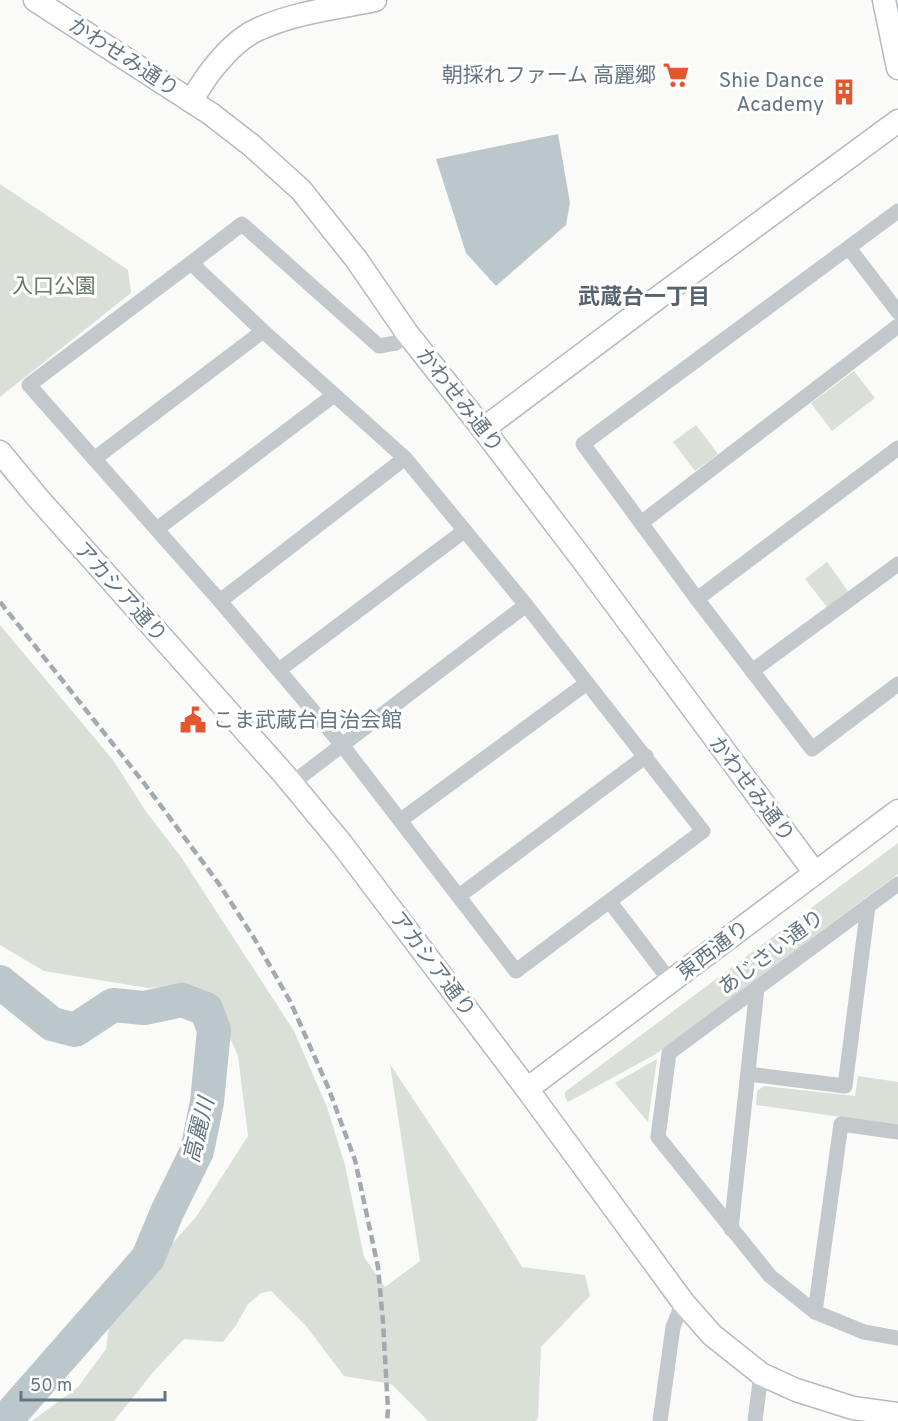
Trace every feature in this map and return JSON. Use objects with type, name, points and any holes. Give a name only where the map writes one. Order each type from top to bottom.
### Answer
[{"type":"street","name":"かわせみ通り","points":[[35,0],[191,101],[251,145],[301,190],[356,259],[407,333],[582,560],[815,873]]},
{"type":"street","points":[[191,101],[213,67],[243,38],[260,28],[307,7],[375,0]]},
{"type":"street","points":[[889,4],[898,68]]},
{"type":"street","points":[[483,429],[898,121]]},
{"type":"street","points":[[898,211],[583,444],[697,599],[812,749],[898,684]]},
{"type":"street","points":[[191,263],[405,458],[526,604],[703,831],[516,971],[342,745],[220,601],[28,385],[242,224],[379,346],[396,343],[407,333]]},
{"type":"street","points":[[849,248],[898,312]]},
{"type":"street","points":[[641,523],[898,326]]},
{"type":"street","points":[[93,459],[263,331]]},
{"type":"street","points":[[157,529],[334,395]]},
{"type":"street","points":[[697,599],[898,448]]},
{"type":"street","name":"アカシア通り","points":[[0,452],[341,843],[527,1089],[683,1302],[712,1335],[761,1374],[796,1390],[853,1408],[898,1414]]},
{"type":"street","points":[[220,601],[405,458]]},
{"type":"street","points":[[279,670],[464,531]]},
{"type":"street","points":[[752,671],[898,564]]},
{"type":"street","points":[[291,784],[526,604]]},
{"type":"street","points":[[401,820],[587,683]]},
{"type":"street","points":[[459,896],[646,756]]},
{"type":"street","name":"東西通り","points":[[527,1089],[898,811]]},
{"type":"street","name":"あじさい通り","points":[[731,1229],[658,1137],[669,1053],[898,884]]},
{"type":"street","points":[[610,902],[670,981]]},
{"type":"street","points":[[748,1074],[845,1086],[868,906]]},
{"type":"street","points":[[757,988],[731,1229],[770,1276],[815,1312],[864,1332],[898,1338]]},
{"type":"street","points":[[815,1312],[841,1124],[898,1132]]},
{"type":"street","points":[[660,1421],[673,1327],[683,1302]]},
{"type":"street","points":[[755,1421],[761,1374]]},
{"type":"green space","name":"入口公園","points":[[0,184],[128,270],[131,293],[0,397]]},
{"type":"green space","points":[[854,371],[875,398],[832,431],[811,403]]},
{"type":"green space","points":[[696,425],[718,454],[695,471],[673,442]]},
{"type":"green space","points":[[827,562],[848,591],[827,607],[805,579]]},
{"type":"green space","points":[[0,625],[113,760],[147,813],[181,857],[294,1031],[327,1107],[345,1165],[364,1257],[385,1287],[420,1261],[390,1064],[522,1267],[585,1275],[590,1296],[541,1347],[538,1419],[535,1421],[428,1421],[391,1384],[344,1376],[306,1326],[271,1291],[261,1293],[248,1304],[223,1342],[184,1339],[154,1371],[114,1421],[32,1421],[78,1387],[106,1349],[110,1319],[146,1273],[196,1217],[248,1136],[238,1056],[211,994],[172,986],[148,988],[44,971],[0,945]]},
{"type":"green space","points":[[898,843],[898,874],[656,1054],[568,1102],[565,1092]]},
{"type":"green space","points":[[657,1059],[648,1122],[615,1083]]},
{"type":"green space","points":[[858,1076],[898,1082],[898,1125],[756,1105],[757,1091],[764,1086],[855,1096]]},
{"type":"shaded area","points":[[558,134],[570,203],[566,225],[496,286],[466,253],[436,159]]},
{"type":"waterway","name":"高麗川","points":[[0,982],[52,1024],[75,1030],[113,1005],[144,1008],[182,1000],[206,1009],[214,1030],[207,1102],[197,1151],[167,1212],[148,1258],[5,1421]]},
{"type":"railway","points":[[0,602],[144,783],[219,884],[254,938],[290,1001],[328,1087],[355,1160],[378,1267],[387,1421]]},
{"type":"place","name":"朝採れファーム 高麗郷","points":[[676,75]]},
{"type":"place","name":"Shie Dance Academy","points":[[844,92]]},
{"type":"place","name":"こま武蔵台自治会館","points":[[193,720]]},
{"type":"district","name":"武蔵台一丁目","points":[[644,296]]}]
